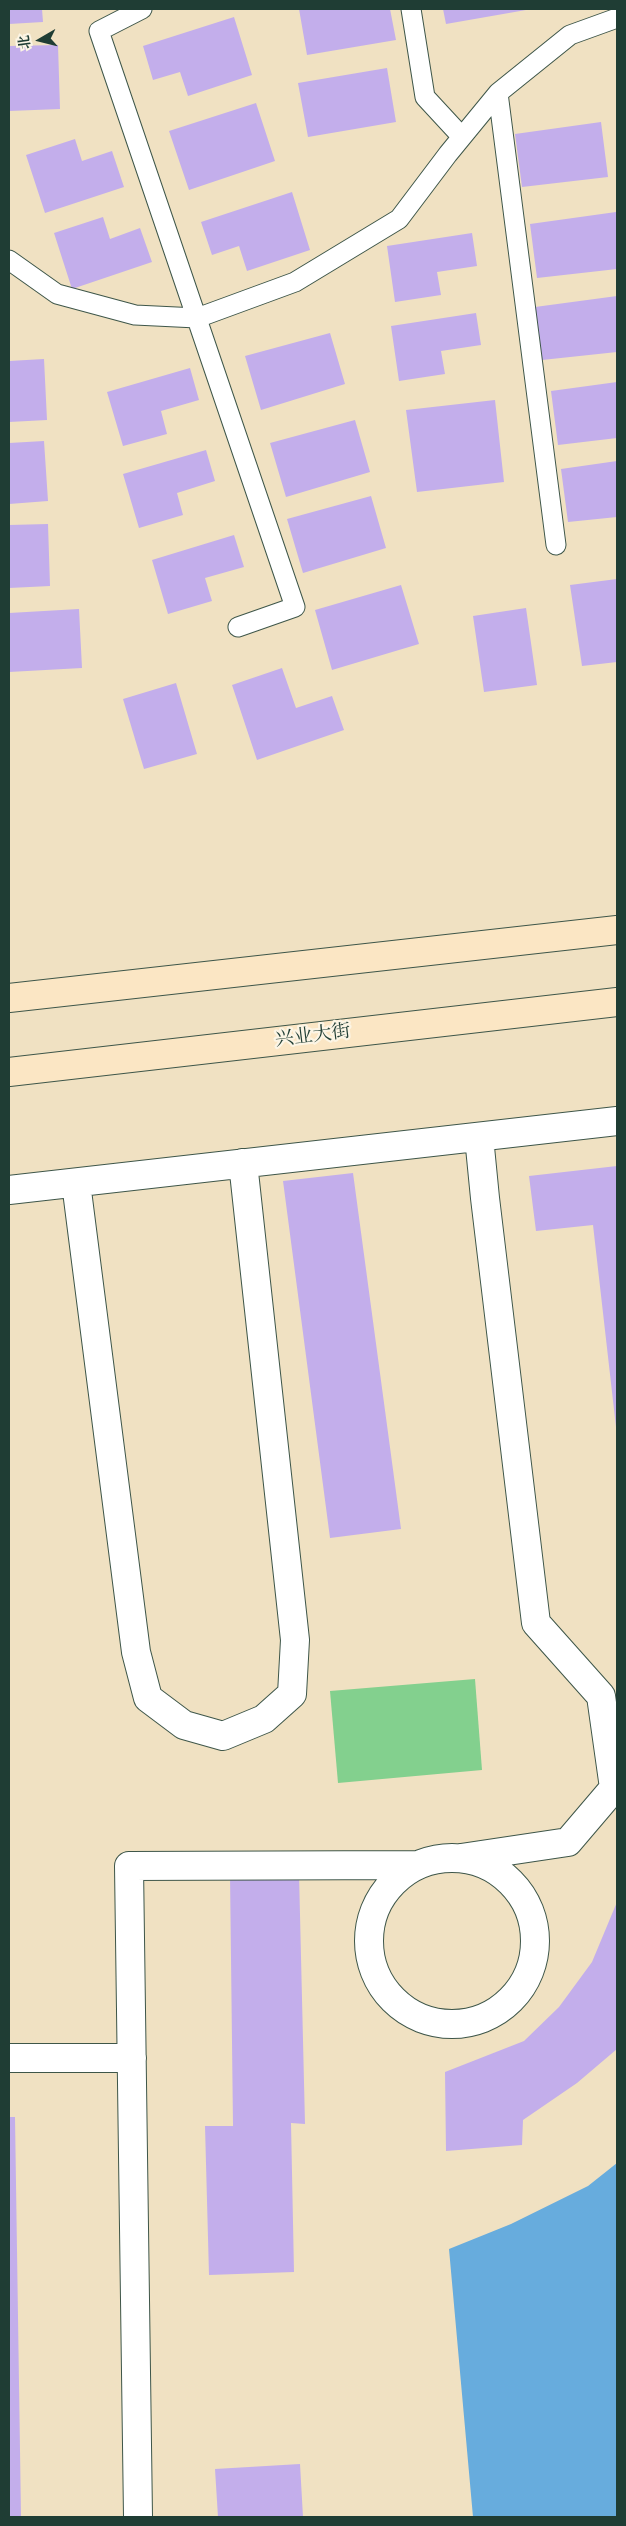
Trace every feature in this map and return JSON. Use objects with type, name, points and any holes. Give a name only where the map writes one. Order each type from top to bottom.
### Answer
[{"type":"main road","points":[[9,998],[617,930]]},
{"type":"main road","name":"兴业大街","points":[[9,1072],[617,1002]]},
{"type":"street","points":[[9,1190],[617,1120]]},
{"type":"street","points":[[461,1858],[488,1866],[511,1882],[527,1905],[535,1932],[533,1961],[523,1987],[504,2008],[479,2021],[451,2026],[424,2021],[399,2007],[380,1986],[370,1960],[368,1932],[376,1904],[393,1881],[416,1865],[438,1858],[461,1858],[568,1842],[614,1788],[600,1696],[536,1623],[479,1137]]},
{"type":"street","points":[[76,1183],[136,1652],[148,1698],[184,1725],[223,1736],[264,1720],[292,1694],[295,1640],[244,1163]]},
{"type":"street","points":[[138,2517],[129,1866],[416,1865]]},
{"type":"street","points":[[9,2058],[132,2058]]},
{"type":"lane","points":[[142,9],[98,31],[294,607],[238,627]]},
{"type":"lane","points":[[410,9],[425,96],[462,137]]},
{"type":"lane","points":[[9,260],[57,294],[135,315],[197,318],[295,282],[399,219],[498,93],[570,35],[617,18]]},
{"type":"lane","points":[[498,93],[556,544]]},
{"type":"green space","points":[[475,1679],[482,1770],[338,1783],[330,1691]]},
{"type":"water","points":[[617,2163],[617,2517],[473,2517],[449,2249],[511,2224],[588,2186]]},
{"type":"building","points":[[9,9],[42,9],[43,22],[9,24]]},
{"type":"building","points":[[299,9],[390,9],[396,40],[307,55]]},
{"type":"building","points":[[443,9],[526,9],[526,10],[446,24]]},
{"type":"building","points":[[234,17],[252,75],[188,96],[180,72],[153,80],[143,46]]},
{"type":"building","points":[[58,45],[60,109],[9,111],[9,46]]},
{"type":"building","points":[[387,68],[396,122],[308,137],[298,83]]},
{"type":"building","points":[[256,103],[275,161],[189,190],[169,131]]},
{"type":"building","points":[[601,122],[608,177],[522,187],[515,134]]},
{"type":"building","points":[[75,139],[82,161],[112,151],[124,187],[45,213],[26,155]]},
{"type":"building","points":[[292,192],[310,250],[247,271],[239,246],[212,255],[201,222]]},
{"type":"building","points":[[616,212],[617,269],[537,278],[530,224]]},
{"type":"building","points":[[103,217],[110,239],[140,228],[152,262],[72,289],[54,233]]},
{"type":"building","points":[[472,233],[477,266],[437,272],[441,295],[395,302],[387,246]]},
{"type":"building","points":[[617,296],[617,352],[542,360],[535,307]]},
{"type":"building","points":[[476,313],[481,345],[441,351],[445,374],[399,381],[391,326]]},
{"type":"building","points":[[330,333],[345,384],[261,410],[245,356]]},
{"type":"building","points":[[44,359],[47,420],[9,422],[9,361]]},
{"type":"building","points":[[190,368],[199,400],[161,411],[167,434],[123,446],[107,392]]},
{"type":"building","points":[[617,382],[617,438],[558,445],[551,391]]},
{"type":"building","points":[[495,400],[504,482],[417,492],[406,410]]},
{"type":"building","points":[[355,420],[370,472],[286,497],[270,443]]},
{"type":"building","points":[[44,441],[48,501],[9,504],[9,443]]},
{"type":"building","points":[[206,450],[215,481],[177,493],[183,515],[139,528],[123,474]]},
{"type":"building","points":[[617,461],[617,517],[568,522],[561,469]]},
{"type":"building","points":[[371,496],[386,548],[303,573],[287,519]]},
{"type":"building","points":[[48,524],[50,586],[9,588],[9,525]]},
{"type":"building","points":[[234,535],[244,567],[205,578],[212,601],[168,614],[152,560]]},
{"type":"building","points":[[617,579],[617,662],[582,666],[570,585]]},
{"type":"building","points":[[401,585],[419,644],[332,670],[315,610]]},
{"type":"building","points":[[526,608],[537,685],[484,692],[473,616]]},
{"type":"building","points":[[79,609],[82,668],[9,672],[9,613]]},
{"type":"building","points":[[282,668],[296,708],[332,696],[344,730],[257,760],[232,685]]},
{"type":"building","points":[[176,683],[197,754],[144,769],[123,699]]},
{"type":"building","points":[[617,1166],[616,1427],[593,1225],[536,1231],[529,1176]]},
{"type":"building","points":[[353,1173],[401,1529],[330,1538],[283,1181]]},
{"type":"building","points":[[299,1873],[305,2124],[291,2123],[294,2272],[209,2275],[205,2126],[233,2126],[230,1874]]},
{"type":"building","points":[[617,1902],[617,2049],[577,2083],[523,2120],[522,2145],[446,2151],[445,2072],[524,2041],[559,2007],[592,1962]]},
{"type":"building","points":[[9,2117],[15,2117],[21,2517],[9,2517]]},
{"type":"building","points":[[300,2464],[303,2517],[218,2517],[215,2469]]}]
